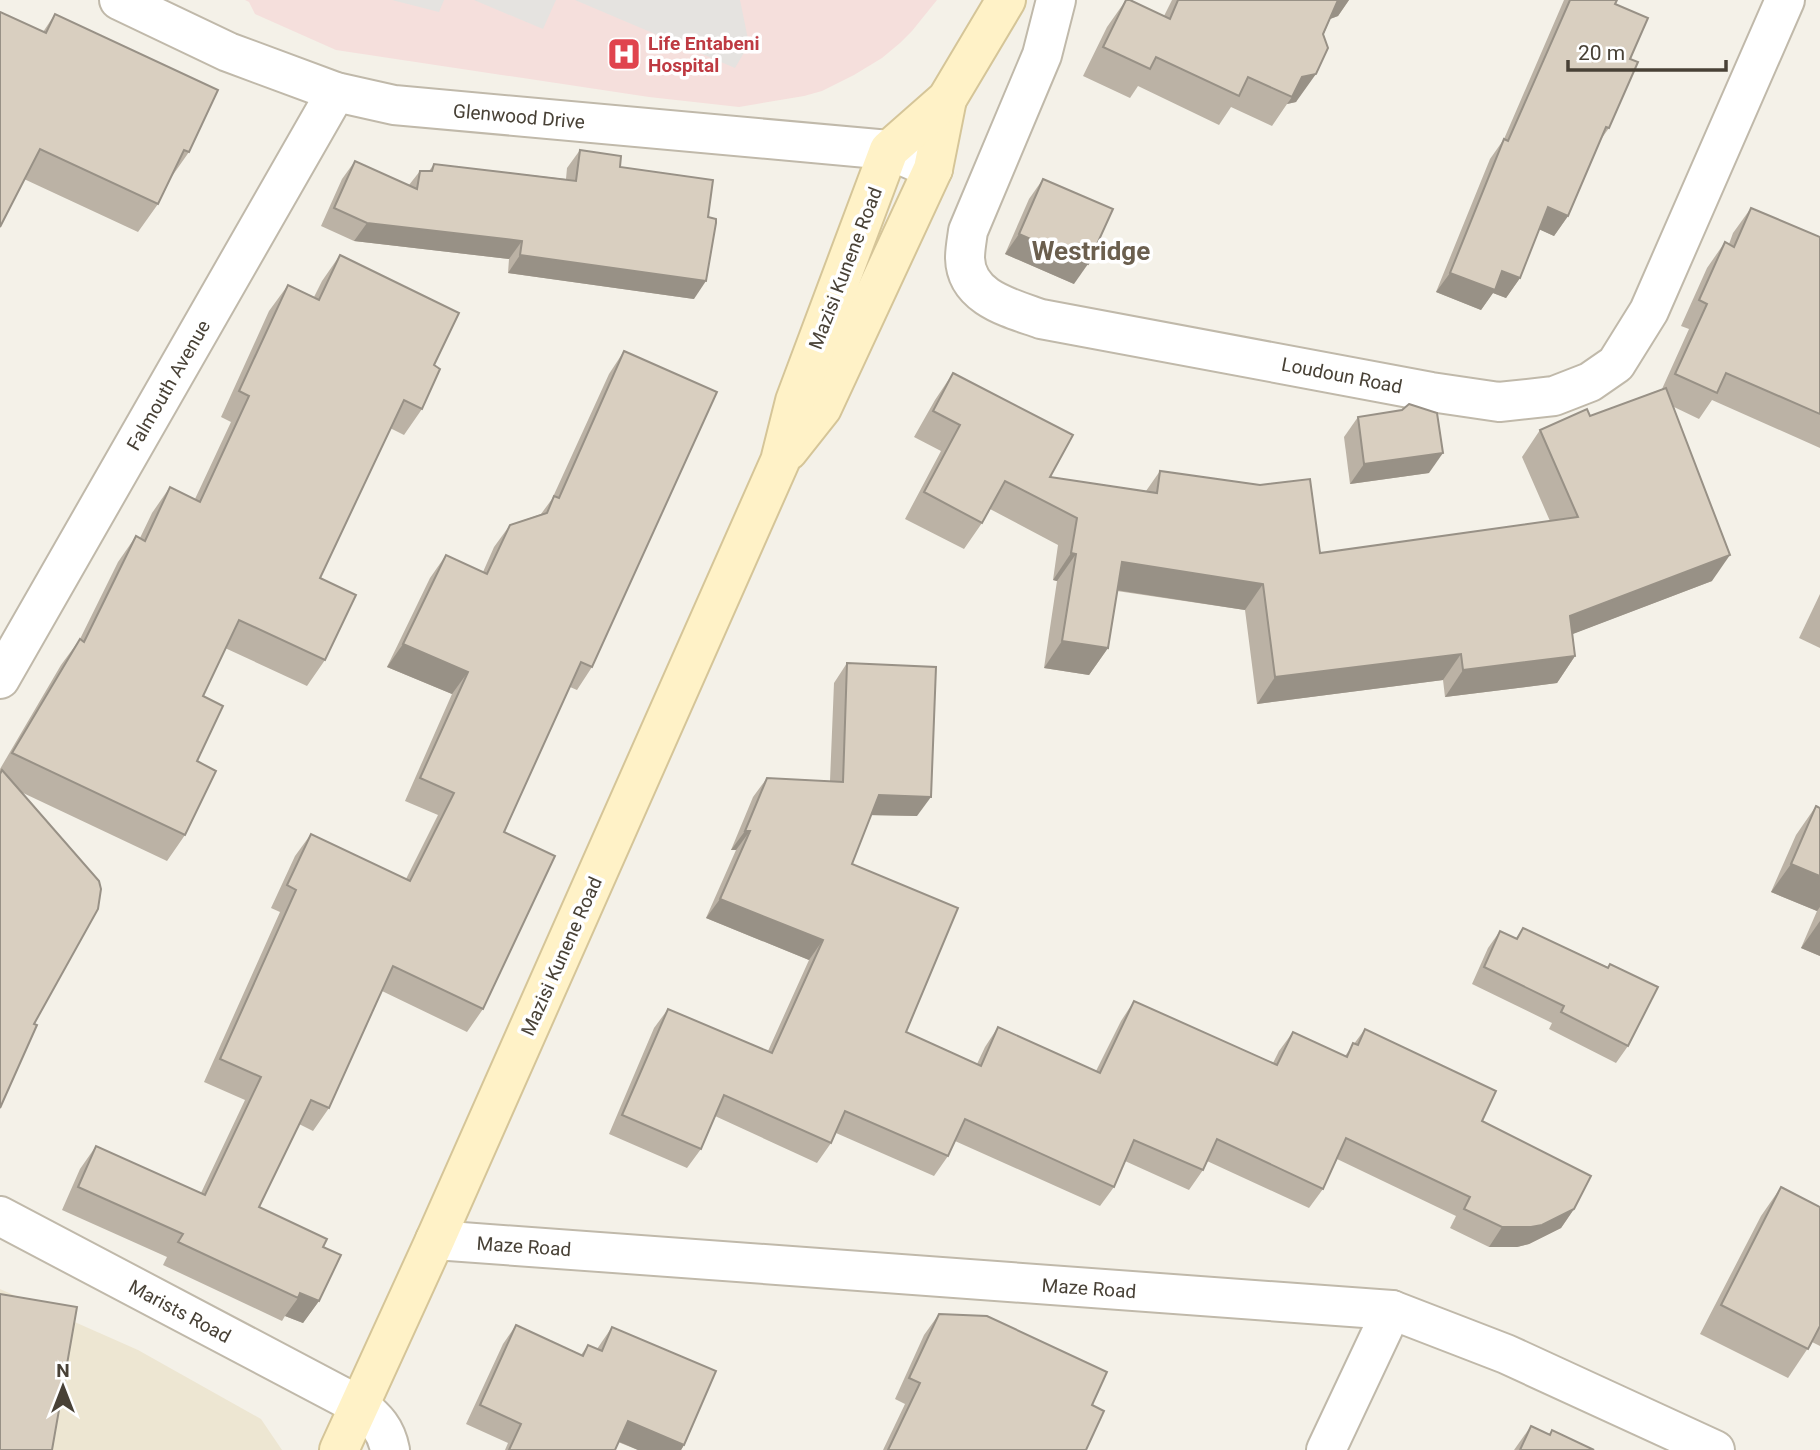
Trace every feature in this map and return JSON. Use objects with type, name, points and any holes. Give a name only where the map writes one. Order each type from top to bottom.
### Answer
[{"type":"street","name":"Glenwood Drive","points":[[119,0],[228,52],[336,92],[394,105],[889,150],[933,169]]},
{"type":"street","name":"Mazisi Kunene Road","points":[[339,1450],[435,1240],[780,461],[795,401],[889,150],[947,99],[1006,0]]},
{"type":"street","name":"Loudoun Road","points":[[1056,0],[1041,55],[968,230],[965,259],[968,276],[980,293],[1006,307],[1041,319],[1418,390],[1499,402],[1554,396],[1590,382],[1616,364],[1649,311],[1785,0]]},
{"type":"street","name":"Falmouth Avenue","points":[[0,679],[336,92]]},
{"type":"street","name":"Mazisi Kunene Road","points":[[780,461],[822,408],[933,169],[947,99]]},
{"type":"street","name":"Marists Road","points":[[0,1216],[360,1406],[380,1423],[388,1437],[390,1450]]},
{"type":"street","name":"Maze Road","points":[[435,1240],[1392,1310],[1506,1354],[1715,1450]]},
{"type":"street","points":[[1326,1450],[1392,1310]]},
{"type":"shaded area","name":"Life Entabeni Hospital","points":[[245,0],[937,0],[900,43],[854,75],[822,91],[739,107],[649,97],[336,50],[255,14]]},
{"type":"shaded area","points":[[392,0],[444,0],[439,12]]},
{"type":"shaded area","points":[[474,0],[556,0],[543,29]]},
{"type":"shaded area","points":[[575,0],[740,0],[749,44],[735,68]]},
{"type":"shaded area","points":[[0,1289],[138,1350],[261,1419],[282,1450],[0,1450]]},
{"type":"building","points":[[1126,0],[1170,19],[1178,0],[1338,0],[1323,34],[1328,48],[1316,74],[1302,77],[1292,97],[1248,77],[1239,96],[1156,57],[1150,69],[1103,47]]},
{"type":"building","points":[[1570,0],[1617,0],[1615,4],[1648,18],[1630,59],[1638,62],[1609,128],[1606,127],[1568,216],[1548,207],[1520,278],[1502,271],[1495,290],[1450,273],[1504,139],[1508,141]]},
{"type":"building","points":[[0,12],[46,33],[55,14],[218,90],[189,152],[184,150],[158,204],[40,149],[0,227]]},
{"type":"building","points":[[580,150],[621,156],[620,167],[713,180],[708,217],[716,219],[716,223],[706,281],[520,255],[522,241],[367,223],[334,208],[355,161],[417,189],[420,171],[432,171],[434,164],[576,181]]},
{"type":"building","points":[[1043,179],[1113,209],[1088,264],[1019,234]]},
{"type":"building","points":[[1751,208],[1820,237],[1820,414],[1726,373],[1717,393],[1675,374],[1707,304],[1699,300],[1725,242],[1734,247]]},
{"type":"building","points":[[340,255],[459,313],[434,365],[440,369],[422,409],[404,400],[320,578],[356,595],[325,660],[239,620],[203,696],[223,706],[197,761],[216,771],[185,835],[12,753],[80,639],[84,642],[136,536],[145,541],[170,487],[200,502],[249,396],[239,391],[288,285],[319,300]]},
{"type":"building","points":[[624,351],[717,392],[592,667],[581,662],[504,832],[555,856],[483,1009],[393,966],[329,1108],[311,1100],[259,1207],[327,1239],[323,1247],[341,1255],[319,1301],[300,1293],[298,1298],[178,1242],[183,1234],[78,1187],[96,1146],[205,1195],[261,1077],[220,1059],[296,890],[287,885],[311,834],[410,881],[454,793],[420,778],[468,672],[403,644],[446,555],[487,574],[510,525],[547,513],[554,496],[559,498]]},
{"type":"building","points":[[953,373],[1073,435],[1050,477],[1157,493],[1160,471],[1260,485],[1310,479],[1320,553],[1578,517],[1540,430],[1587,409],[1590,416],[1666,388],[1730,555],[1570,616],[1575,656],[1463,670],[1461,654],[1275,677],[1263,584],[1122,562],[1108,648],[1062,641],[1076,554],[1071,553],[1077,518],[1005,481],[982,523],[924,492],[960,425],[933,411]]},
{"type":"building","points":[[1409,404],[1437,413],[1443,453],[1364,464],[1358,417],[1402,410]]},
{"type":"building","points":[[847,663],[936,667],[931,797],[879,795],[852,864],[958,908],[906,1032],[981,1066],[998,1027],[1100,1073],[1134,1001],[1277,1065],[1293,1032],[1347,1057],[1353,1043],[1358,1045],[1365,1029],[1496,1091],[1482,1121],[1591,1176],[1574,1209],[1542,1225],[1502,1227],[1464,1209],[1470,1197],[1346,1138],[1323,1189],[1217,1139],[1203,1170],[1134,1140],[1114,1187],[965,1119],[948,1156],[845,1111],[831,1143],[724,1095],[701,1149],[622,1115],[668,1009],[772,1053],[823,940],[720,899],[750,831],[745,831],[767,778],[843,782]]},
{"type":"building","points":[[2,770],[99,881],[101,889],[98,909],[34,1024],[37,1025],[0,1108],[0,774]]},
{"type":"building","points":[[1816,806],[1820,808],[1820,876],[1791,864]]},
{"type":"building","points":[[1523,928],[1608,968],[1610,964],[1658,987],[1628,1046],[1561,1012],[1564,1006],[1484,967],[1500,931],[1517,939]]},
{"type":"building","points":[[1781,1187],[1820,1207],[1820,1326],[1808,1349],[1721,1305]]},
{"type":"building","points":[[0,1294],[77,1307],[52,1450],[0,1450]]},
{"type":"building","points":[[939,1314],[987,1316],[1107,1372],[1092,1405],[1104,1411],[1086,1450],[888,1450],[920,1383],[909,1378]]},
{"type":"building","points":[[516,1325],[583,1356],[588,1345],[602,1351],[612,1327],[716,1371],[684,1445],[628,1421],[615,1450],[509,1450],[521,1424],[480,1405]]},
{"type":"building","points":[[1531,1426],[1550,1435],[1552,1430],[1594,1450],[1520,1450]]},
{"type":"place","name":"Life Entabeni Hospital","points":[[624,54]]},
{"type":"district","name":"Westridge","points":[[1091,251]]}]
